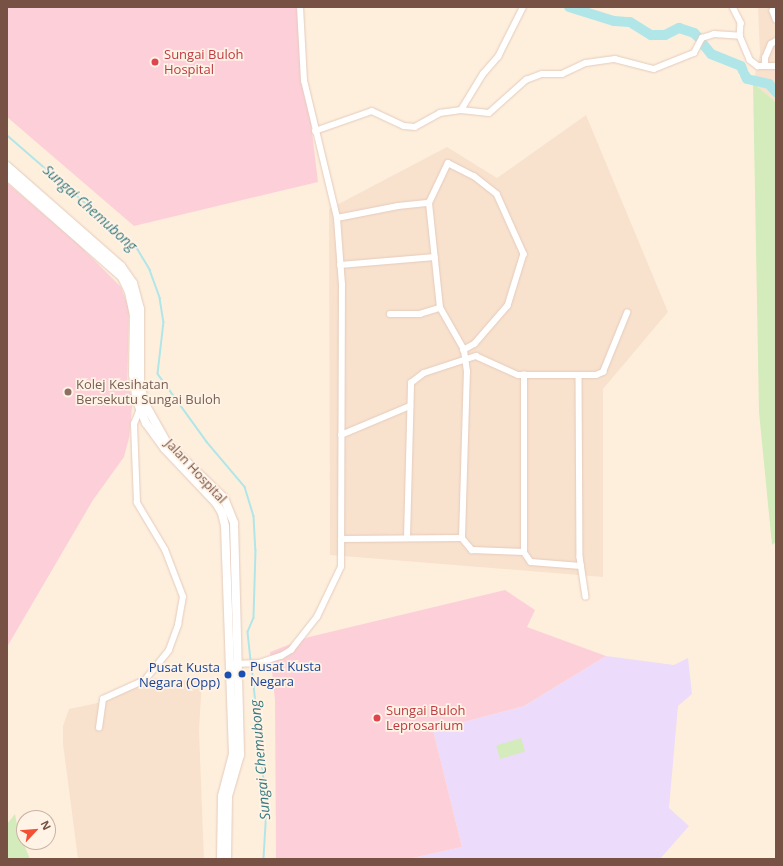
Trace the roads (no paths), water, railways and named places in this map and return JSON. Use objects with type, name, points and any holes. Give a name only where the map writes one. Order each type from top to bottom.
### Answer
[{"type":"main road","name":"Jalan Hospital","points":[[7,166],[121,266],[133,284],[140,309],[140,384],[142,406]]},
{"type":"main road","name":"Jalan Hospital","points":[[7,176],[122,277],[129,292],[134,316],[133,374],[142,406],[168,443],[224,498],[230,510],[234,523],[237,664],[233,754],[225,796],[221,859]]},
{"type":"main road","name":"Jalan Hospital","points":[[225,796],[228,859]]},
{"type":"street","points":[[237,664],[259,664],[281,656],[290,650],[317,617],[341,567],[340,265],[337,218],[304,81],[300,7]]},
{"type":"street","points":[[461,110],[483,74],[498,57],[523,7]]},
{"type":"street","points":[[733,7],[741,23],[740,36],[750,60],[758,66],[776,66]]},
{"type":"street","points":[[775,7],[773,11],[776,19]]},
{"type":"street","points":[[315,131],[372,111],[404,126],[415,127],[440,114],[461,110],[489,113],[526,80],[542,74],[562,74],[586,63],[615,59],[654,69],[694,53],[702,38],[714,34],[740,36]]},
{"type":"street","points":[[765,66],[768,51],[776,41]]},
{"type":"street","points":[[464,350],[475,344],[508,306],[524,254],[497,194],[474,176],[448,163],[429,204],[440,308],[464,350],[466,358],[462,538],[472,550],[524,552]]},
{"type":"street","points":[[337,218],[398,206],[429,204]]},
{"type":"street","points":[[340,265],[435,257]]},
{"type":"street","points":[[390,314],[420,314],[440,308]]},
{"type":"street","points":[[407,538],[411,383],[424,373],[466,358],[476,356],[518,375],[579,375],[603,372],[627,313]]},
{"type":"street","points":[[524,375],[524,552],[531,562],[581,566]]},
{"type":"street","points":[[579,375],[581,566],[586,597]]},
{"type":"street","points":[[99,728],[103,699],[145,680],[169,650],[178,625],[183,597],[165,550],[137,503],[134,424],[142,406]]},
{"type":"street","points":[[341,435],[410,406]]},
{"type":"street","points":[[341,539],[462,538]]},
{"type":"waterway","points":[[569,7],[614,21],[630,22],[651,35],[665,35],[679,28],[694,33],[698,37]]},
{"type":"waterway","points":[[703,44],[711,54],[741,66],[743,71]]},
{"type":"waterway","points":[[745,75],[747,79],[769,84],[776,92]]},
{"type":"waterway","name":"Sungai Chemubong","points":[[7,135],[137,248],[150,270],[160,298],[164,322],[158,374],[207,442],[245,487],[254,516],[256,550],[254,618],[248,632],[251,662]]},
{"type":"waterway","name":"Sungai Chemubong","points":[[252,666],[267,808],[264,859]]},
{"type":"place","name":"Sungai Buloh Hospital","points":[[155,62]]},
{"type":"place","name":"Kolej Kesihatan Bersekutu Sungai Buloh","points":[[68,392]]},
{"type":"place","name":"Pusat Kusta Negara","points":[[242,674]]},
{"type":"place","name":"Pusat Kusta Negara (Opp)","points":[[228,675]]},
{"type":"place","name":"Sungai Buloh Leprosarium","points":[[377,718]]}]
